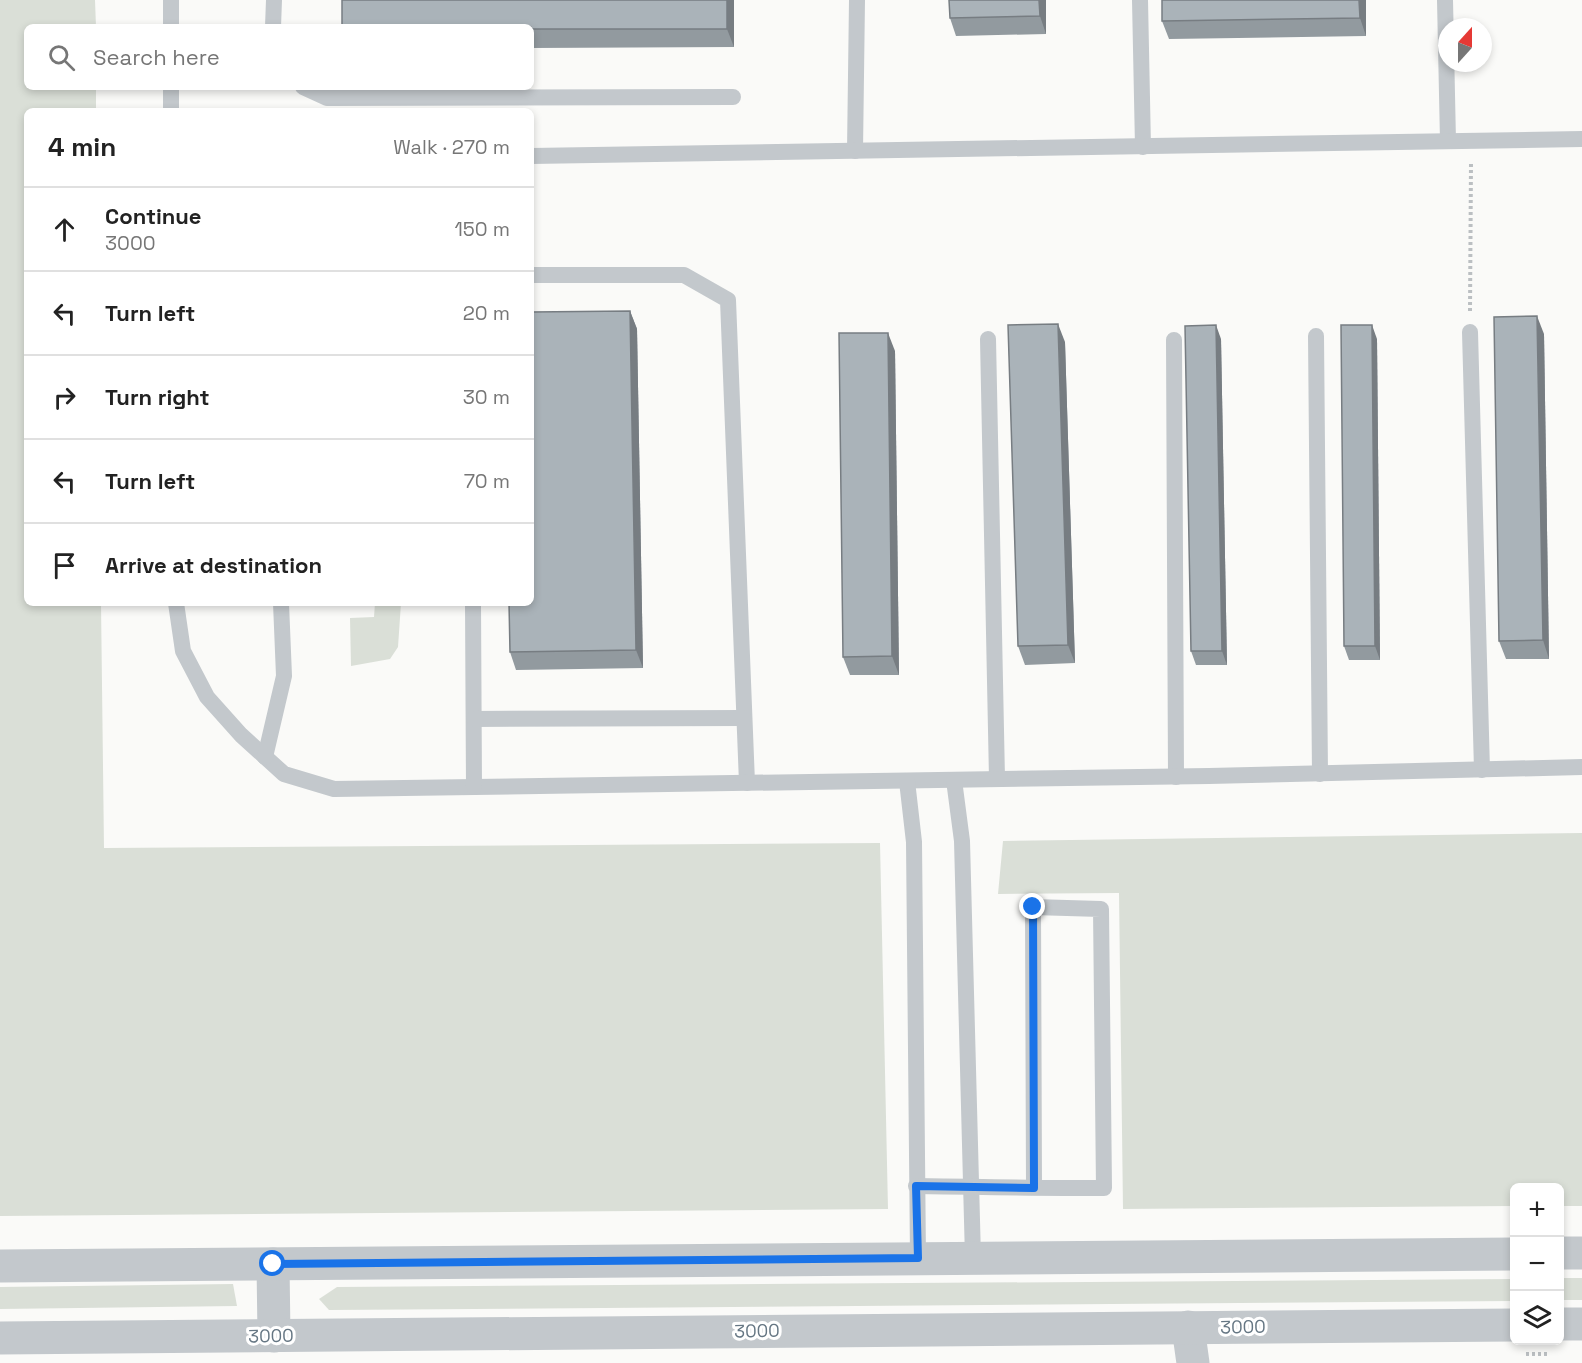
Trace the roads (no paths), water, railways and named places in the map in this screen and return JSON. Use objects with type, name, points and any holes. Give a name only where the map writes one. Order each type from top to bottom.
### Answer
[{"type":"street","points":[[1564,1253],[1582,1253]]},
{"type":"street","points":[[0,1266],[1510,1254]]},
{"type":"street","name":"3000","points":[[273,1264],[274,1336]]},
{"type":"street","name":"3000","points":[[0,1338],[1510,1324]]},
{"type":"street","points":[[1564,1324],[1582,1324]]},
{"type":"street","points":[[1188,1328],[1193,1363]]},
{"type":"lane","points":[[171,0],[171,24]]},
{"type":"lane","points":[[273,24],[274,0]]},
{"type":"lane","points":[[855,151],[857,0]]},
{"type":"lane","points":[[1140,0],[1143,147]]},
{"type":"lane","points":[[1445,0],[1448,141]]},
{"type":"lane","points":[[171,90],[171,108]]},
{"type":"lane","points":[[310,90],[327,98],[732,97]]},
{"type":"lane","points":[[534,156],[1582,139]]},
{"type":"lane","points":[[534,275],[684,275],[728,300],[747,783]]},
{"type":"lane","points":[[1470,332],[1482,770]]},
{"type":"lane","points":[[1316,336],[1320,774]]},
{"type":"lane","points":[[988,339],[997,779]]},
{"type":"lane","points":[[1174,340],[1176,777]]},
{"type":"lane","points":[[176,606],[183,651],[207,697],[241,735],[284,774],[334,789],[1176,777],[1582,767]]},
{"type":"lane","points":[[265,757],[284,676],[281,606]]},
{"type":"lane","points":[[473,606],[474,787]]},
{"type":"lane","points":[[474,718],[744,718]]},
{"type":"lane","points":[[954,780],[962,841],[973,1258]]},
{"type":"lane","points":[[907,781],[914,842],[918,1258]]},
{"type":"lane","points":[[916,1186],[1034,1188],[1104,1188],[1101,909],[1033,907],[1034,1188]]}]
